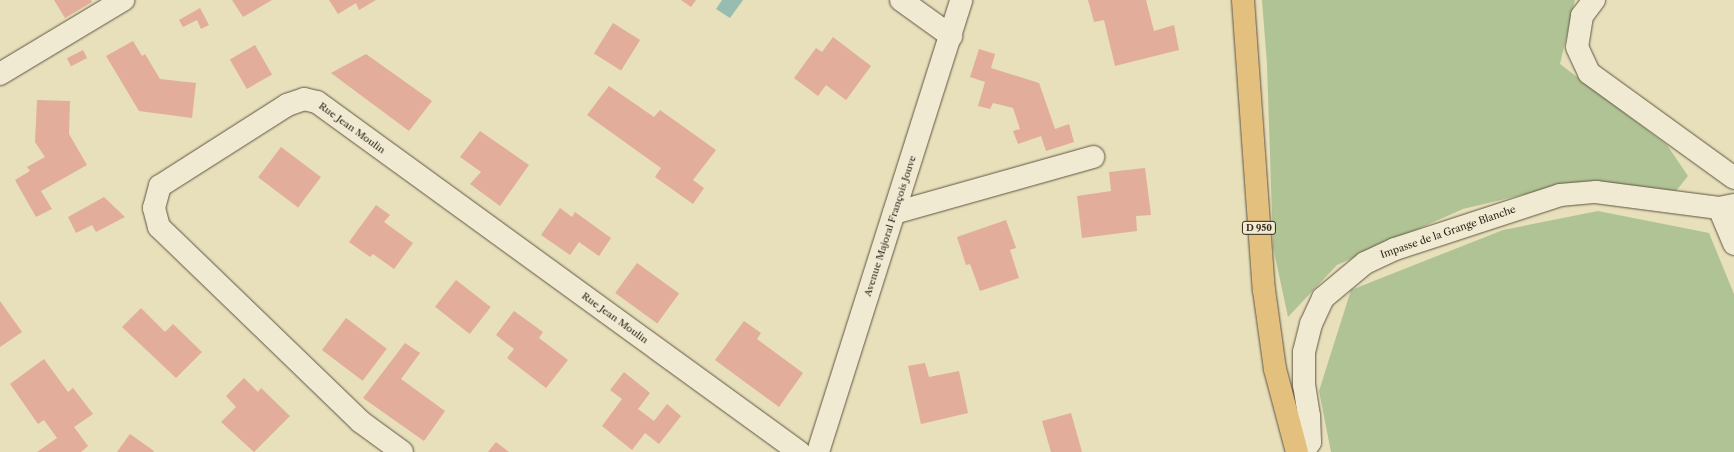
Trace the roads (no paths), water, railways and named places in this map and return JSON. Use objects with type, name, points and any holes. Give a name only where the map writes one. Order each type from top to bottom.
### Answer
[{"type":"main road","name":"D 950","points":[[1243,0],[1264,290],[1274,369],[1297,452]]},
{"type":"street","points":[[0,74],[124,0]]},
{"type":"street","points":[[902,0],[951,36]]},
{"type":"street","name":"Avenue Majoral François Jouve","points":[[818,452],[951,36],[961,0]]},
{"type":"street","points":[[1594,0],[1582,16],[1577,47],[1589,73],[1734,179],[1727,207],[1734,244]]},
{"type":"street","name":"Rue Jean Moulin","points":[[402,452],[361,422],[159,227],[154,208],[160,186],[287,105],[304,99],[317,102],[799,452]]},
{"type":"street","points":[[894,213],[1093,157]]},
{"type":"street","name":"Impasse de la Grange Blanche","points":[[1303,452],[1310,442],[1309,416],[1304,386],[1304,352],[1311,324],[1323,298],[1365,263],[1395,249],[1560,195],[1596,192],[1727,207]]},
{"type":"water","points":[[722,0],[743,0],[730,18],[716,9]]}]
